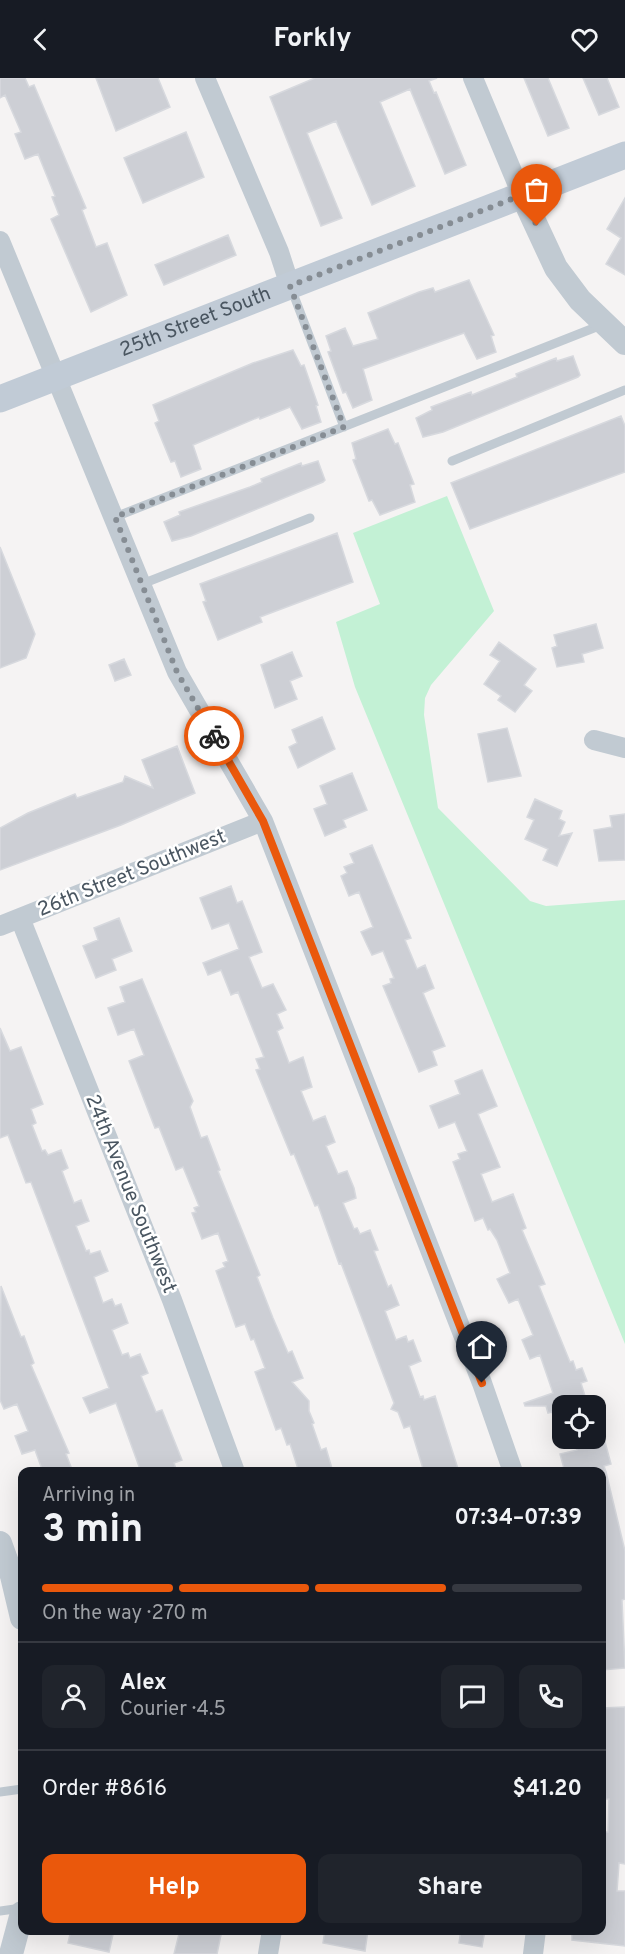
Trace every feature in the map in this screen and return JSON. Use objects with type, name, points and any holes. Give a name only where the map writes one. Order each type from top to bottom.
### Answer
[{"type":"main road","name":"25th Street South","points":[[0,399],[625,154]]},
{"type":"street","points":[[205,78],[279,252],[290,286]]},
{"type":"street","points":[[473,78],[522,195],[556,268],[580,300],[625,343]]},
{"type":"street","points":[[0,241],[191,700],[247,790],[263,821],[482,1383],[511,1467]]},
{"type":"street","points":[[594,740],[625,747]]},
{"type":"street","name":"26th Street Southwest","points":[[0,926],[263,821]]},
{"type":"street","name":"24th Avenue Southwest","points":[[20,918],[172,1300],[233,1467]]},
{"type":"street","points":[[0,1543],[18,1601]]},
{"type":"street","points":[[11,1954],[18,1928]]},
{"type":"street","points":[[268,1954],[271,1935]]},
{"type":"street","points":[[533,1954],[535,1935]]},
{"type":"lane","points":[[290,286],[344,427]]},
{"type":"lane","points":[[115,517],[604,324]]},
{"type":"lane","points":[[452,461],[625,390]]},
{"type":"lane","points":[[142,584],[310,518]]},
{"type":"lane","points":[[0,1792],[18,1790]]},
{"type":"lane","points":[[0,1911],[18,1909]]},
{"type":"green space","points":[[447,496],[494,611],[431,685],[425,698],[424,715],[438,808],[530,901],[546,906],[625,900],[625,1344],[355,687],[336,622],[380,604],[353,533]]},
{"type":"building","points":[[0,78],[25,78],[29,87],[34,85],[86,208],[82,210],[96,247],[107,243],[127,295],[91,312],[51,219],[59,215],[52,197],[55,196],[38,154],[25,159],[15,134],[21,132],[5,95],[0,98]]},
{"type":"building","points":[[96,78],[158,78],[170,107],[116,131]]},
{"type":"building","points":[[315,78],[437,78],[429,81],[434,93],[436,92],[466,165],[445,174],[410,89],[380,102],[415,186],[372,205],[336,121],[307,133],[342,218],[321,226],[270,97]]},
{"type":"building","points":[[524,78],[548,78],[569,128],[548,136]]},
{"type":"building","points":[[583,78],[607,78],[619,107],[599,115]]},
{"type":"building","points":[[186,132],[204,177],[143,203],[124,158]]},
{"type":"building","points":[[625,198],[625,275],[606,264],[621,238],[607,229]]},
{"type":"building","points":[[228,235],[236,255],[164,285],[155,265]]},
{"type":"building","points":[[469,280],[494,335],[491,336],[496,352],[477,359],[464,333],[363,369],[372,400],[353,408],[346,392],[343,393],[328,352],[331,351],[326,336],[345,328],[353,346],[378,339],[368,313],[419,292],[433,288],[435,292]]},
{"type":"building","points":[[293,350],[301,366],[304,365],[318,405],[316,406],[321,422],[302,429],[290,407],[260,419],[259,417],[193,445],[201,469],[181,477],[175,461],[171,462],[155,423],[159,421],[153,405],[253,363]]},
{"type":"building","points":[[573,356],[580,375],[578,377],[443,432],[423,437],[416,418],[432,410],[431,407],[471,392],[472,395],[556,358],[557,361]]},
{"type":"building","points":[[621,416],[625,426],[625,472],[470,529],[451,483]]},
{"type":"building","points":[[388,429],[395,444],[398,443],[414,484],[410,485],[415,502],[380,515],[372,500],[369,501],[353,460],[356,459],[352,443]]},
{"type":"building","points":[[318,461],[325,480],[323,482],[191,536],[172,541],[164,522],[180,515],[179,512],[250,487],[262,482],[261,479],[301,463],[302,466]]},
{"type":"building","points":[[337,533],[353,582],[260,617],[262,622],[218,640],[203,602],[206,601],[200,584]]},
{"type":"building","points":[[0,547],[35,634],[26,658],[0,668]]},
{"type":"building","points":[[596,624],[603,648],[582,654],[584,662],[557,667],[552,648],[557,646],[554,635]]},
{"type":"building","points":[[499,642],[536,669],[524,685],[532,691],[515,712],[498,700],[501,696],[484,684],[500,661],[490,655]]},
{"type":"building","points":[[292,652],[302,676],[290,681],[297,699],[275,708],[261,665]]},
{"type":"building","points":[[124,659],[131,675],[115,681],[109,665]]},
{"type":"building","points":[[322,717],[335,749],[298,768],[289,747],[297,743],[292,730]]},
{"type":"building","points":[[507,728],[521,776],[488,782],[478,734]]},
{"type":"building","points":[[177,746],[195,793],[121,825],[0,870],[0,828],[28,813],[75,794],[77,798],[123,782],[125,776],[153,788],[142,760]]},
{"type":"building","points":[[352,773],[367,810],[343,820],[346,827],[325,836],[314,809],[327,804],[320,786]]},
{"type":"building","points":[[535,799],[562,811],[559,819],[565,822],[559,836],[572,833],[557,866],[543,860],[548,849],[525,839],[534,820],[527,817]]},
{"type":"building","points":[[625,814],[625,860],[599,861],[594,830],[612,827],[610,816]]},
{"type":"building","points":[[372,845],[411,938],[405,940],[417,969],[425,965],[434,988],[423,993],[445,1046],[432,1051],[437,1065],[419,1072],[383,986],[391,983],[390,979],[394,978],[383,951],[372,955],[361,932],[373,927],[359,892],[349,896],[341,876],[347,873],[344,867],[354,863],[350,854]]},
{"type":"building","points":[[231,886],[237,903],[242,901],[262,952],[249,957],[262,988],[273,984],[286,1010],[277,1014],[283,1028],[277,1031],[289,1063],[303,1057],[312,1087],[301,1091],[313,1121],[325,1116],[335,1142],[326,1146],[338,1174],[347,1171],[354,1188],[356,1198],[343,1203],[354,1229],[357,1228],[360,1234],[370,1230],[378,1250],[374,1251],[388,1287],[391,1285],[399,1305],[385,1311],[396,1340],[406,1336],[408,1342],[413,1340],[421,1361],[409,1366],[420,1397],[423,1396],[424,1400],[435,1396],[457,1467],[422,1467],[410,1426],[404,1428],[398,1412],[391,1409],[394,1403],[318,1205],[315,1206],[294,1154],[291,1155],[256,1070],[260,1069],[256,1059],[264,1057],[238,992],[231,995],[221,970],[208,975],[203,963],[239,949],[229,923],[212,929],[200,898]]},
{"type":"building","points":[[119,918],[132,951],[112,959],[116,970],[96,978],[83,946],[98,940],[94,928]]},
{"type":"building","points":[[142,979],[193,1101],[190,1107],[201,1138],[207,1136],[220,1170],[218,1171],[260,1275],[257,1277],[273,1318],[288,1353],[292,1351],[303,1378],[292,1382],[309,1401],[309,1411],[314,1423],[312,1424],[321,1450],[326,1448],[332,1467],[297,1467],[290,1444],[287,1445],[281,1428],[276,1430],[255,1372],[265,1368],[254,1339],[251,1340],[245,1324],[236,1327],[216,1271],[225,1267],[223,1263],[228,1261],[218,1233],[202,1239],[192,1213],[196,1212],[194,1208],[199,1206],[183,1167],[176,1170],[159,1127],[155,1128],[129,1061],[144,1055],[134,1029],[118,1035],[108,1008],[125,1002],[120,987]]},
{"type":"building","points":[[0,1028],[10,1051],[21,1047],[43,1104],[31,1109],[36,1123],[32,1125],[42,1151],[45,1150],[48,1155],[61,1150],[68,1168],[62,1171],[74,1203],[81,1200],[89,1221],[76,1226],[86,1251],[89,1250],[90,1254],[100,1251],[108,1271],[94,1277],[103,1303],[112,1299],[115,1306],[121,1304],[128,1323],[112,1330],[122,1355],[128,1353],[130,1358],[140,1354],[148,1373],[141,1376],[156,1412],[162,1410],[182,1460],[174,1463],[175,1467],[139,1467],[116,1403],[90,1413],[83,1398],[109,1388],[31,1182],[26,1183],[8,1135],[0,1138]]},
{"type":"building","points":[[482,1070],[497,1106],[478,1114],[500,1167],[481,1174],[492,1202],[513,1194],[526,1228],[522,1230],[545,1284],[539,1286],[570,1362],[573,1361],[576,1370],[582,1368],[587,1381],[581,1383],[585,1395],[552,1395],[552,1412],[548,1413],[546,1406],[525,1406],[524,1403],[553,1393],[540,1355],[530,1359],[522,1340],[533,1335],[518,1299],[509,1303],[497,1279],[510,1273],[497,1240],[490,1229],[488,1230],[483,1218],[475,1221],[453,1162],[460,1159],[458,1154],[467,1151],[455,1122],[439,1128],[430,1106],[460,1094],[455,1081]]},
{"type":"building","points":[[1,1286],[21,1337],[24,1336],[34,1363],[31,1365],[69,1453],[66,1454],[71,1467],[41,1467],[35,1450],[22,1454],[15,1436],[28,1431],[17,1404],[4,1409],[0,1400]]},
{"type":"building","points":[[606,1445],[611,1464],[604,1467],[564,1467],[560,1454],[577,1449],[606,1449]]},
{"type":"building","points":[[606,1472],[625,1551],[625,1599],[622,1600],[625,1668],[606,1670]]},
{"type":"building","points":[[625,1707],[625,1864],[619,1863],[617,1891],[625,1891],[625,1946],[572,1940],[572,1935],[606,1935],[606,1832],[608,1832],[609,1799],[606,1799],[606,1708]]},
{"type":"building","points":[[70,1935],[113,1935],[109,1952],[68,1943]]},
{"type":"building","points":[[179,1935],[221,1935],[217,1954],[174,1954]]},
{"type":"building","points":[[324,1935],[367,1935],[365,1951],[323,1943]]},
{"type":"building","points":[[460,1935],[484,1935],[482,1947],[459,1943]]},
{"type":"way so far","points":[[214,736],[191,700],[177,672],[115,517],[344,427],[290,286],[522,195],[537,226]]},
{"type":"route","points":[[214,736],[263,821],[482,1383]]}]
